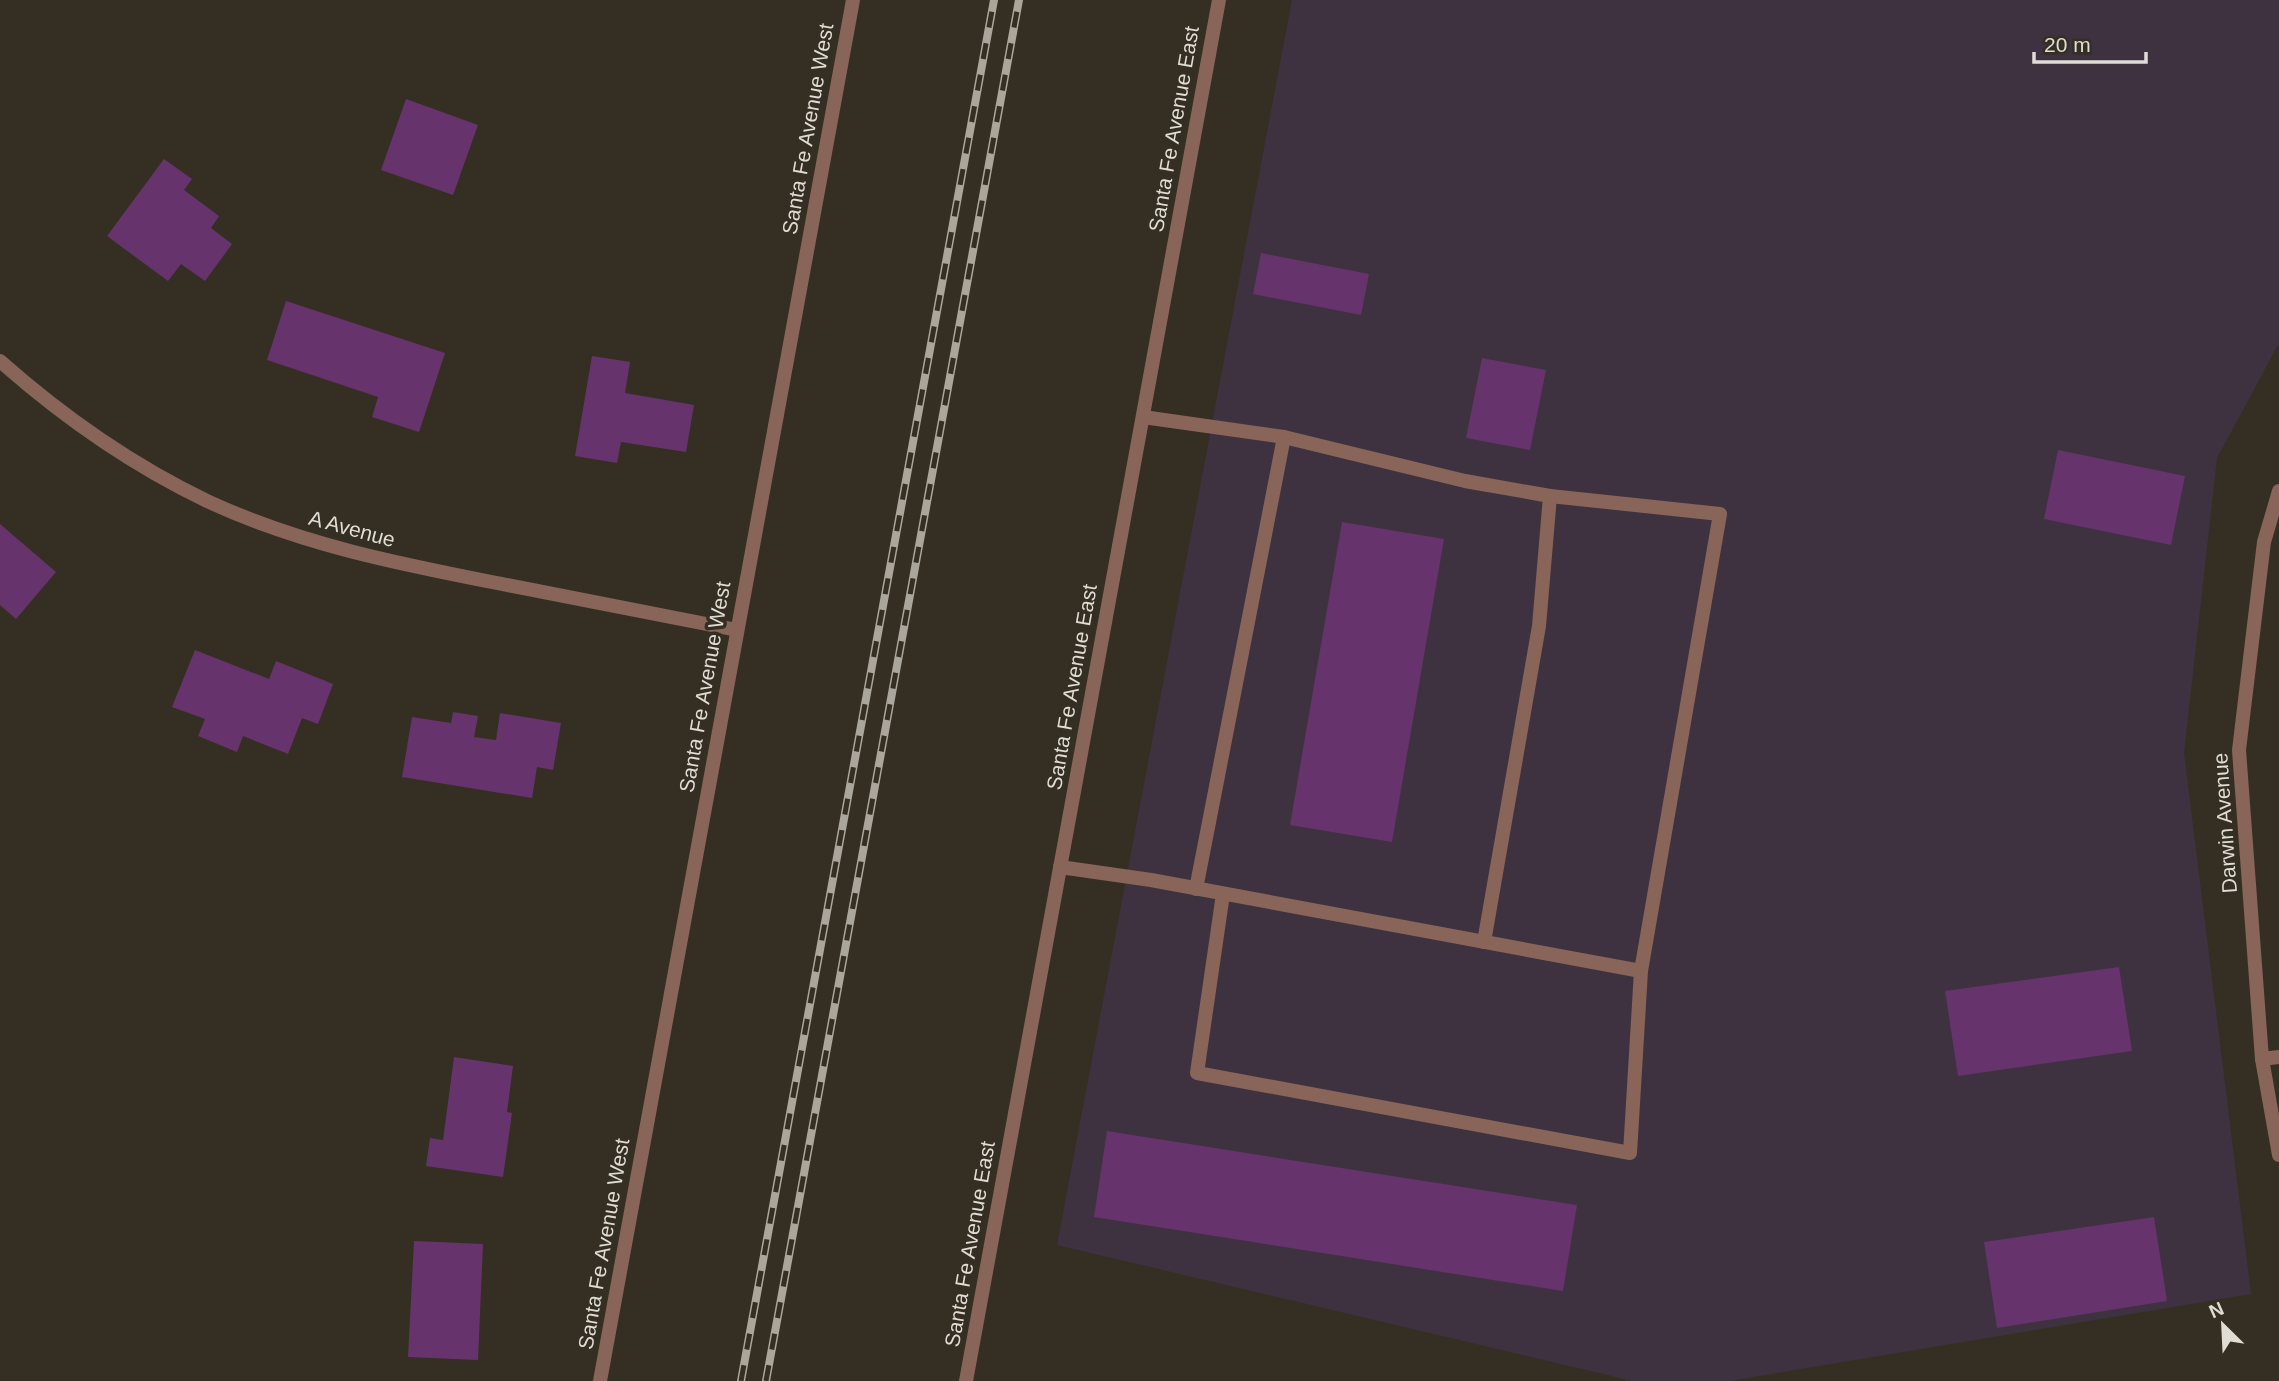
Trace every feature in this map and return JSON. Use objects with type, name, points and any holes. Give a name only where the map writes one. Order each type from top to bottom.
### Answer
[{"type":"street","name":"Santa Fe Avenue West","points":[[600,1381],[853,0]]},
{"type":"street","name":"Santa Fe Avenue East","points":[[966,1381],[1219,0]]},
{"type":"street","name":"A Avenue","points":[[0,362],[68,416],[135,461],[206,500],[284,532],[368,557],[737,630]]},
{"type":"street","points":[[1143,417],[1284,437],[1465,481],[1550,496],[1720,514],[1641,971],[1630,1153],[1197,1073],[1223,894]]},
{"type":"street","points":[[1196,889],[1284,437]]},
{"type":"street","name":"Darwin Avenue","points":[[2279,491],[2263,542],[2239,750],[2262,1059],[2279,1155]]},
{"type":"street","points":[[1484,942],[1539,626],[1550,496]]},
{"type":"street","points":[[1060,867],[1196,889],[1641,971]]},
{"type":"street","points":[[2262,1059],[2279,1057]]},
{"type":"shaded area","points":[[1292,0],[2279,0],[2279,343],[2217,458],[2184,753],[2251,1294],[1729,1381],[1633,1381],[1057,1245]]},
{"type":"building","points":[[406,99],[478,125],[453,195],[381,170]]},
{"type":"building","points":[[164,159],[192,179],[184,190],[219,216],[211,228],[232,244],[205,281],[181,264],[168,281],[107,236]]},
{"type":"building","points":[[1261,253],[1369,274],[1361,315],[1253,294]]},
{"type":"building","points":[[286,301],[445,353],[419,432],[372,417],[378,397],[267,360]]},
{"type":"building","points":[[592,356],[630,362],[625,393],[694,405],[686,452],[621,442],[617,463],[575,456]]},
{"type":"building","points":[[1482,358],[1546,370],[1530,450],[1466,438]]},
{"type":"building","points":[[2058,450],[2185,476],[2171,545],[2044,519]]},
{"type":"building","points":[[1342,522],[1444,539],[1392,842],[1290,825]]},
{"type":"building","points":[[0,524],[56,572],[16,619],[0,605]]},
{"type":"building","points":[[195,650],[269,679],[276,661],[333,684],[318,724],[302,718],[288,754],[243,736],[237,752],[198,736],[205,719],[172,707]]},
{"type":"building","points":[[453,712],[478,716],[474,737],[496,740],[500,713],[561,723],[553,770],[537,767],[532,798],[402,777],[412,717],[451,723]]},
{"type":"building","points":[[2119,967],[2132,1051],[1958,1076],[1945,991]]},
{"type":"building","points":[[454,1057],[513,1066],[507,1112],[512,1113],[503,1177],[426,1166],[430,1138],[443,1140]]},
{"type":"building","points":[[1107,1131],[1577,1205],[1563,1291],[1094,1217]]},
{"type":"building","points":[[2154,1217],[2167,1301],[1997,1328],[1984,1242]]},
{"type":"building","points":[[414,1241],[483,1244],[478,1360],[408,1357]]},
{"type":"railway","points":[[741,1381],[994,0]]},
{"type":"railway","points":[[766,1381],[1019,0]]}]
